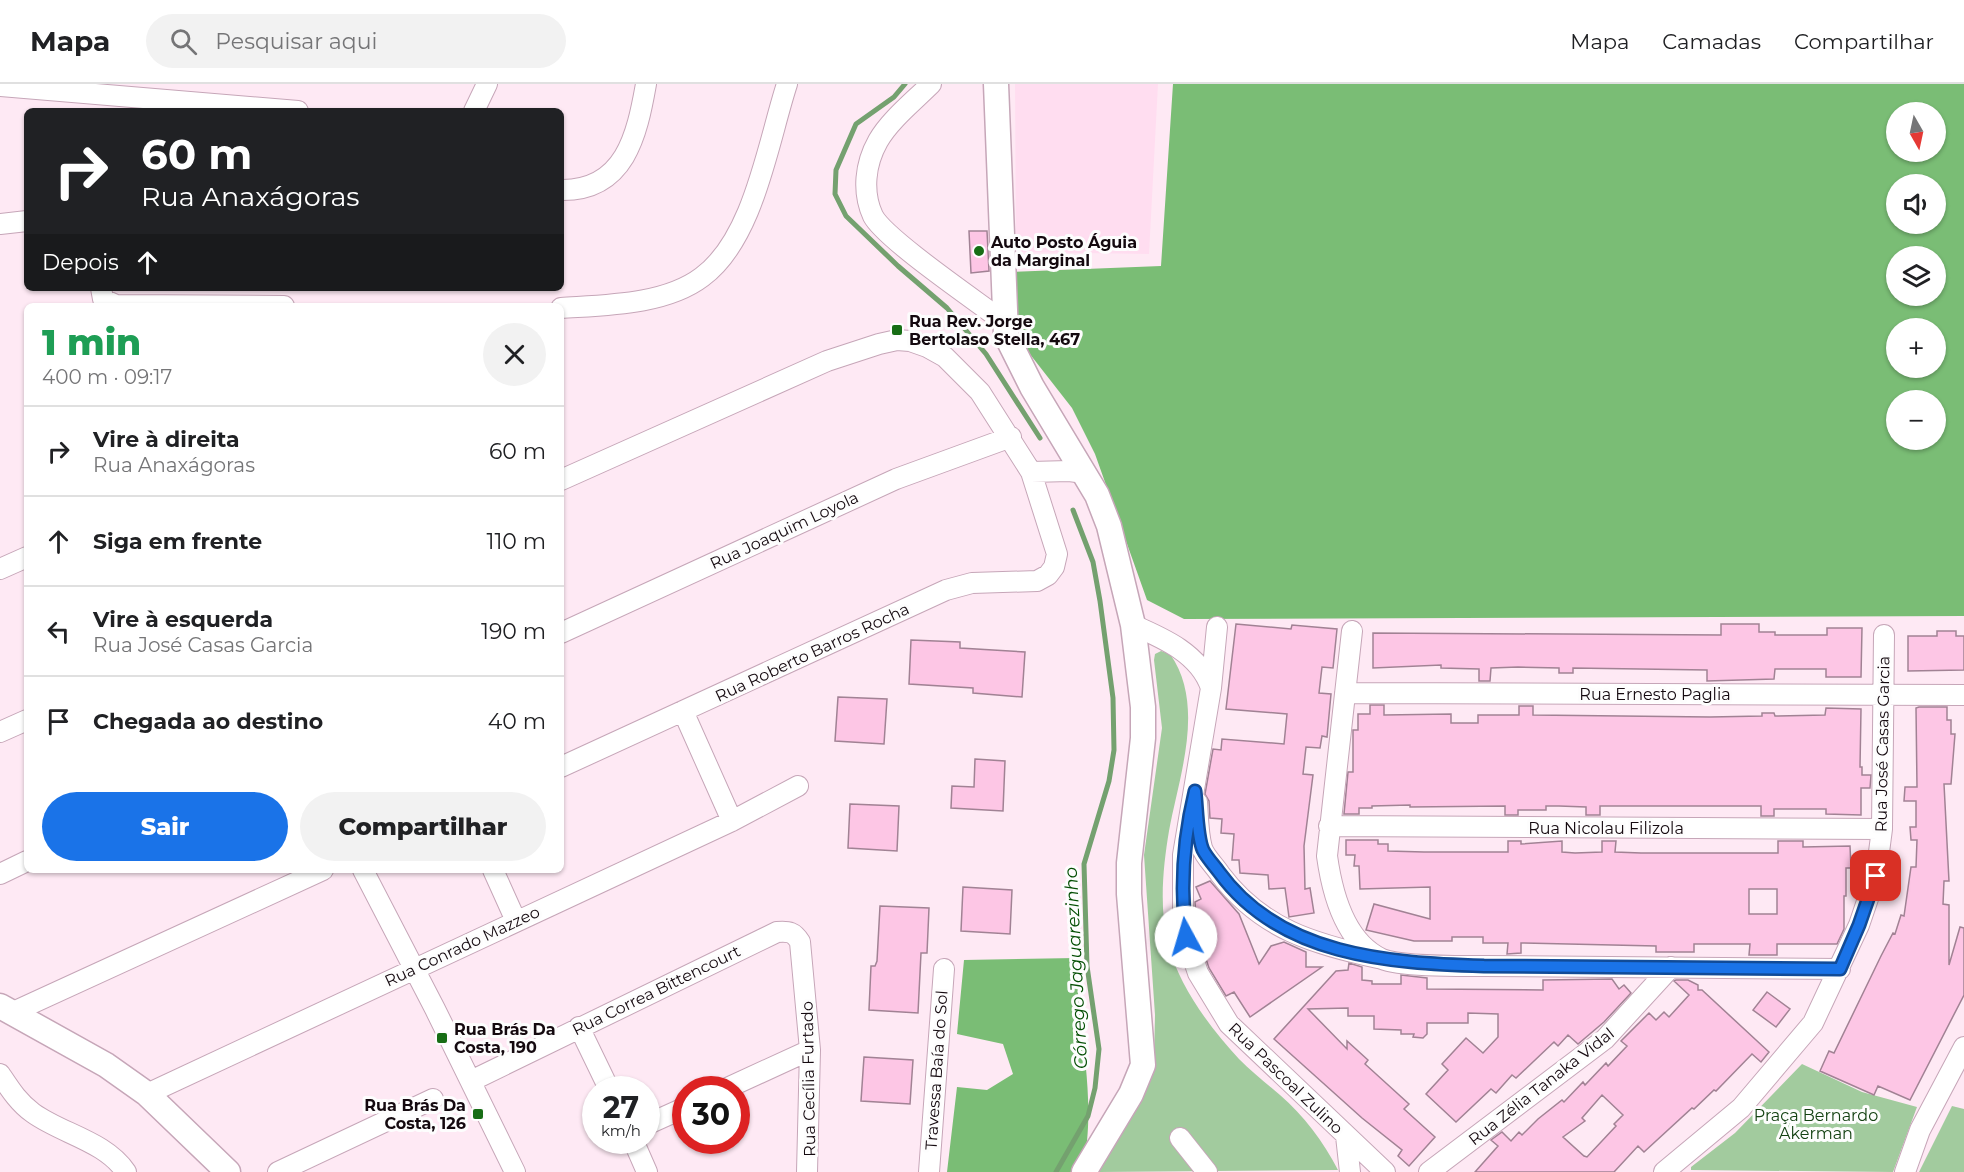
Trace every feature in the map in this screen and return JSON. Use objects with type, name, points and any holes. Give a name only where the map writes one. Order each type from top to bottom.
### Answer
[{"type":"street","points":[[475,108],[487,84]]},
{"type":"street","points":[[564,190],[587,188],[608,176],[619,165],[632,145],[646,84]]},
{"type":"street","points":[[564,308],[653,297],[681,288],[701,278],[715,266],[744,219],[787,84]]},
{"type":"street","points":[[931,84],[879,139],[867,174],[868,200],[874,218],[892,237],[1004,322]]},
{"type":"street","points":[[996,84],[1004,322],[1012,349],[1077,472],[1109,526],[1132,625],[1143,707],[1143,738],[1129,863],[1129,894],[1143,1065],[1131,1094],[1084,1172]]},
{"type":"street","points":[[0,86],[103,89],[271,108]]},
{"type":"street","points":[[0,224],[24,221]]},
{"type":"street","points":[[102,291],[103,299],[112,303]]},
{"type":"street","points":[[564,477],[827,361],[897,340],[927,347],[945,357],[980,392],[1037,472],[1077,472]]},
{"type":"street","name":"Rua Joaquim Loyola","points":[[564,632],[896,479],[1011,437]]},
{"type":"street","name":"Rua Roberto Barros Rocha","points":[[564,766],[946,590],[972,583],[1036,581],[1048,575],[1054,567],[1057,554],[1037,472]]},
{"type":"street","points":[[0,569],[24,558]]},
{"type":"street","points":[[1132,625],[1173,644],[1191,658],[1208,679],[1211,688]]},
{"type":"street","name":"Rua Pascoal Zulino","points":[[1217,627],[1211,688],[1195,791],[1186,827],[1183,908],[1186,937],[1198,973],[1229,1024],[1385,1172]]},
{"type":"street","points":[[1352,631],[1327,856],[1331,883],[1340,909],[1366,948],[1383,959]]},
{"type":"street","name":"Rua José Casas Garcia","points":[[1664,1172],[1741,1108],[1813,1023],[1859,925],[1876,876],[1882,830],[1884,635]]},
{"type":"street","name":"Rua Ernesto Paglia","points":[[1345,693],[1964,694]]},
{"type":"street","points":[[683,711],[732,821]]},
{"type":"street","points":[[0,732],[24,721]]},
{"type":"street","name":"Rua Conrado Mazzeo","points":[[147,1094],[732,821],[778,799],[798,786]]},
{"type":"street","points":[[1195,791],[1202,849],[1234,893],[1251,909],[1288,932],[1334,948],[1383,959],[1473,966],[1840,969]]},
{"type":"street","name":"Rua Nicolau Filizola","points":[[1329,826],[1882,830]]},
{"type":"street","points":[[0,874],[24,862]]},
{"type":"street","points":[[5,1010],[316,873]]},
{"type":"street","points":[[365,873],[515,1172]]},
{"type":"street","points":[[494,873],[516,921]]},
{"type":"street","name":"Rua Cecília Furtado","points":[[777,932],[788,931],[796,935],[800,942],[810,1050],[807,1172]]},
{"type":"street","name":"Rua Correa Bittencourt","points":[[471,1081],[777,932]]},
{"type":"street","name":"Rua Zélia Tanaka Vidal","points":[[1429,1172],[1605,1039],[1671,967]]},
{"type":"street","name":"Travessa Baía do Sol","points":[[929,1172],[944,969]]},
{"type":"street","points":[[5,1010],[106,1065],[147,1094],[228,1172]]},
{"type":"street","points":[[579,1027],[603,1076]]},
{"type":"street","points":[[1905,1172],[1920,1130],[1964,1047]]},
{"type":"street","points":[[750,1078],[810,1050]]},
{"type":"street","points":[[0,1074],[14,1097],[34,1114],[103,1151],[120,1163],[126,1172]]},
{"type":"street","points":[[278,1172],[433,1099]]},
{"type":"street","points":[[1346,1136],[1350,1172]]},
{"type":"street","points":[[1180,1138],[1207,1172]]},
{"type":"street","points":[[639,1154],[647,1172]]},
{"type":"shaded area","points":[[1015,84],[1158,84],[1149,254],[1016,252]]},
{"type":"green space","points":[[1173,84],[1964,84],[1964,616],[1184,619],[1147,600],[1095,454],[1072,408],[1022,344],[1011,312],[1012,272],[1161,266]]},
{"type":"green space","points":[[1161,651],[1170,654],[1181,674],[1188,718],[1187,741],[1169,831],[1164,873],[1165,930],[1173,960],[1188,991],[1217,1034],[1239,1059],[1305,1120],[1338,1170],[1099,1172],[1119,1138],[1154,1058],[1155,1015],[1144,855],[1162,728],[1154,660],[1155,654]]},
{"type":"green space","points":[[1076,958],[1088,1096],[1087,1141],[1077,1172],[947,1172],[957,1087],[987,1090],[1013,1074],[1003,1044],[957,1034],[964,960]]},
{"type":"green space","name":"Praça Bernardo Akerman","points":[[1802,1064],[1862,1092],[1917,1107],[1893,1172],[1691,1170],[1691,1167],[1735,1133]]},
{"type":"green space","points":[[1952,1106],[1964,1109],[1964,1172],[1919,1172]]},
{"type":"building","name":"Auto Posto Águia da Marginal","points":[[969,231],[987,231],[989,271],[971,273]]},
{"type":"building","points":[[1236,624],[1291,629],[1292,625],[1337,629],[1333,668],[1322,667],[1319,693],[1331,694],[1327,737],[1322,736],[1320,748],[1306,747],[1303,774],[1313,775],[1304,846],[1305,889],[1310,888],[1314,913],[1289,917],[1285,888],[1269,889],[1268,875],[1240,873],[1239,860],[1232,860],[1234,834],[1221,833],[1222,819],[1210,818],[1209,801],[1205,794],[1213,749],[1221,750],[1222,739],[1284,744],[1287,714],[1226,709]]},
{"type":"building","points":[[1721,624],[1759,624],[1759,632],[1775,632],[1775,635],[1827,635],[1827,628],[1862,628],[1861,677],[1826,677],[1826,669],[1775,669],[1774,679],[1707,681],[1707,670],[1573,668],[1573,673],[1559,673],[1559,668],[1518,667],[1491,668],[1490,681],[1479,681],[1479,669],[1441,668],[1441,665],[1373,668],[1373,633],[1721,635]]},
{"type":"building","points":[[1937,631],[1956,631],[1956,636],[1964,636],[1964,670],[1908,671],[1908,636],[1937,636]]},
{"type":"building","points":[[911,640],[960,642],[960,648],[1025,652],[1022,697],[973,693],[973,688],[909,684]]},
{"type":"building","points":[[838,697],[887,699],[884,744],[835,741]]},
{"type":"building","points":[[1370,705],[1384,705],[1384,715],[1451,714],[1451,723],[1478,723],[1478,715],[1519,715],[1519,706],[1533,706],[1533,715],[1710,717],[1762,716],[1762,713],[1774,713],[1775,716],[1825,715],[1826,708],[1861,709],[1860,767],[1862,767],[1862,775],[1871,775],[1870,788],[1861,788],[1861,815],[1826,814],[1826,809],[1774,809],[1774,816],[1761,816],[1761,806],[1600,806],[1600,815],[1586,815],[1586,807],[1546,806],[1546,810],[1518,810],[1518,815],[1505,815],[1505,806],[1410,807],[1410,805],[1372,806],[1372,808],[1359,808],[1359,814],[1344,814],[1348,772],[1353,772],[1353,730],[1358,730],[1358,714],[1370,714]]},
{"type":"building","points":[[1947,707],[1947,720],[1951,720],[1951,734],[1955,734],[1951,784],[1944,784],[1949,881],[1944,881],[1943,904],[1949,905],[1949,965],[1960,927],[1964,928],[1964,995],[1910,1100],[1878,1086],[1874,1095],[1820,1071],[1829,1051],[1834,1053],[1881,956],[1893,933],[1895,934],[1901,915],[1904,916],[1911,867],[1916,867],[1917,840],[1911,840],[1910,827],[1916,827],[1916,801],[1904,801],[1905,787],[1917,787],[1916,708]]},
{"type":"building","points":[[975,759],[1005,761],[1003,811],[951,808],[952,786],[974,787]]},
{"type":"building","points":[[850,804],[899,806],[897,851],[848,848]]},
{"type":"building","points":[[1346,840],[1378,840],[1378,844],[1388,844],[1388,851],[1424,852],[1508,852],[1508,841],[1521,841],[1521,844],[1562,841],[1562,852],[1575,853],[1602,852],[1602,841],[1616,841],[1615,852],[1778,853],[1778,841],[1803,841],[1803,847],[1850,846],[1851,868],[1846,868],[1844,929],[1837,944],[1777,944],[1777,955],[1749,955],[1750,944],[1694,944],[1694,952],[1656,952],[1656,946],[1521,943],[1521,953],[1507,954],[1508,943],[1483,943],[1483,937],[1452,937],[1452,941],[1414,941],[1366,930],[1374,904],[1430,919],[1430,887],[1360,889],[1359,866],[1354,866],[1355,855],[1346,855]],"holes":[[[1749,889],[1777,889],[1777,914],[1749,914]]]},
{"type":"building","points":[[1210,881],[1239,914],[1259,964],[1271,946],[1284,942],[1306,952],[1306,967],[1322,967],[1250,1017],[1234,992],[1226,996],[1209,968],[1201,944],[1208,942],[1196,915],[1195,902],[1201,899],[1196,887]]},
{"type":"building","points":[[963,887],[1012,890],[1010,934],[961,931]]},
{"type":"building","points":[[880,906],[929,908],[927,953],[921,953],[918,1013],[869,1010],[871,966],[875,966],[877,961]]},
{"type":"building","points":[[1349,963],[1362,967],[1362,980],[1372,981],[1372,984],[1401,984],[1401,975],[1427,978],[1427,989],[1543,990],[1543,980],[1612,979],[1619,989],[1624,985],[1631,993],[1604,1022],[1578,1044],[1568,1035],[1558,1046],[1554,1042],[1516,1078],[1512,1075],[1496,1093],[1491,1089],[1456,1122],[1426,1094],[1448,1070],[1442,1064],[1466,1038],[1483,1053],[1498,1037],[1498,1014],[1468,1013],[1468,1023],[1427,1023],[1427,1034],[1423,1038],[1413,1037],[1414,1034],[1401,1034],[1401,1030],[1374,1029],[1374,1016],[1348,1016],[1348,1008],[1308,1009],[1347,1049],[1347,1041],[1368,1060],[1365,1064],[1409,1104],[1404,1109],[1435,1137],[1409,1166],[1398,1156],[1402,1150],[1362,1118],[1274,1039],[1336,971],[1348,970]]},
{"type":"building","points":[[1688,980],[1698,985],[1698,990],[1702,990],[1769,1052],[1761,1062],[1752,1054],[1716,1091],[1714,1090],[1694,1109],[1692,1108],[1644,1152],[1638,1146],[1614,1172],[1475,1172],[1498,1146],[1491,1140],[1502,1132],[1511,1141],[1519,1132],[1522,1135],[1562,1100],[1564,1102],[1583,1082],[1585,1085],[1606,1063],[1608,1066],[1627,1046],[1621,1041],[1649,1013],[1656,1020],[1664,1012],[1669,1017],[1689,995],[1674,981]],"holes":[[[1602,1095],[1623,1115],[1614,1124],[1616,1126],[1587,1157],[1563,1137],[1585,1121],[1582,1118]]]},
{"type":"building","points":[[1767,992],[1790,1009],[1776,1027],[1753,1010]]},
{"type":"building","points":[[864,1057],[913,1060],[910,1104],[861,1101]]},
{"type":"waterway","name":"Córrego Jaguarezinho","points":[[905,84],[894,97],[856,124],[836,170],[835,194],[846,216],[898,266],[947,308],[986,354],[1040,438]]},
{"type":"waterway","name":"Córrego Jaguarezinho","points":[[1056,1172],[1088,1116],[1095,1088],[1099,1049],[1087,966],[1084,864],[1109,781],[1114,750],[1113,698],[1100,601],[1093,562],[1073,510]]},
{"type":"place","name":"Auto Posto Águia da Marginal","points":[[979,251]]},
{"type":"place","name":"Rua Rev. Jorge Bertolaso Stella, 467","points":[[897,330]]},
{"type":"place","name":"Rua Brás Da Costa, 190","points":[[442,1038]]},
{"type":"place","name":"Rua Brás Da Costa, 126","points":[[478,1114]]},
{"type":"route","points":[[1186,937],[1183,908],[1183,855],[1186,827],[1195,791],[1202,849],[1234,893],[1251,909],[1288,932],[1334,948],[1383,959],[1428,965],[1840,969],[1859,925],[1876,876]]}]
